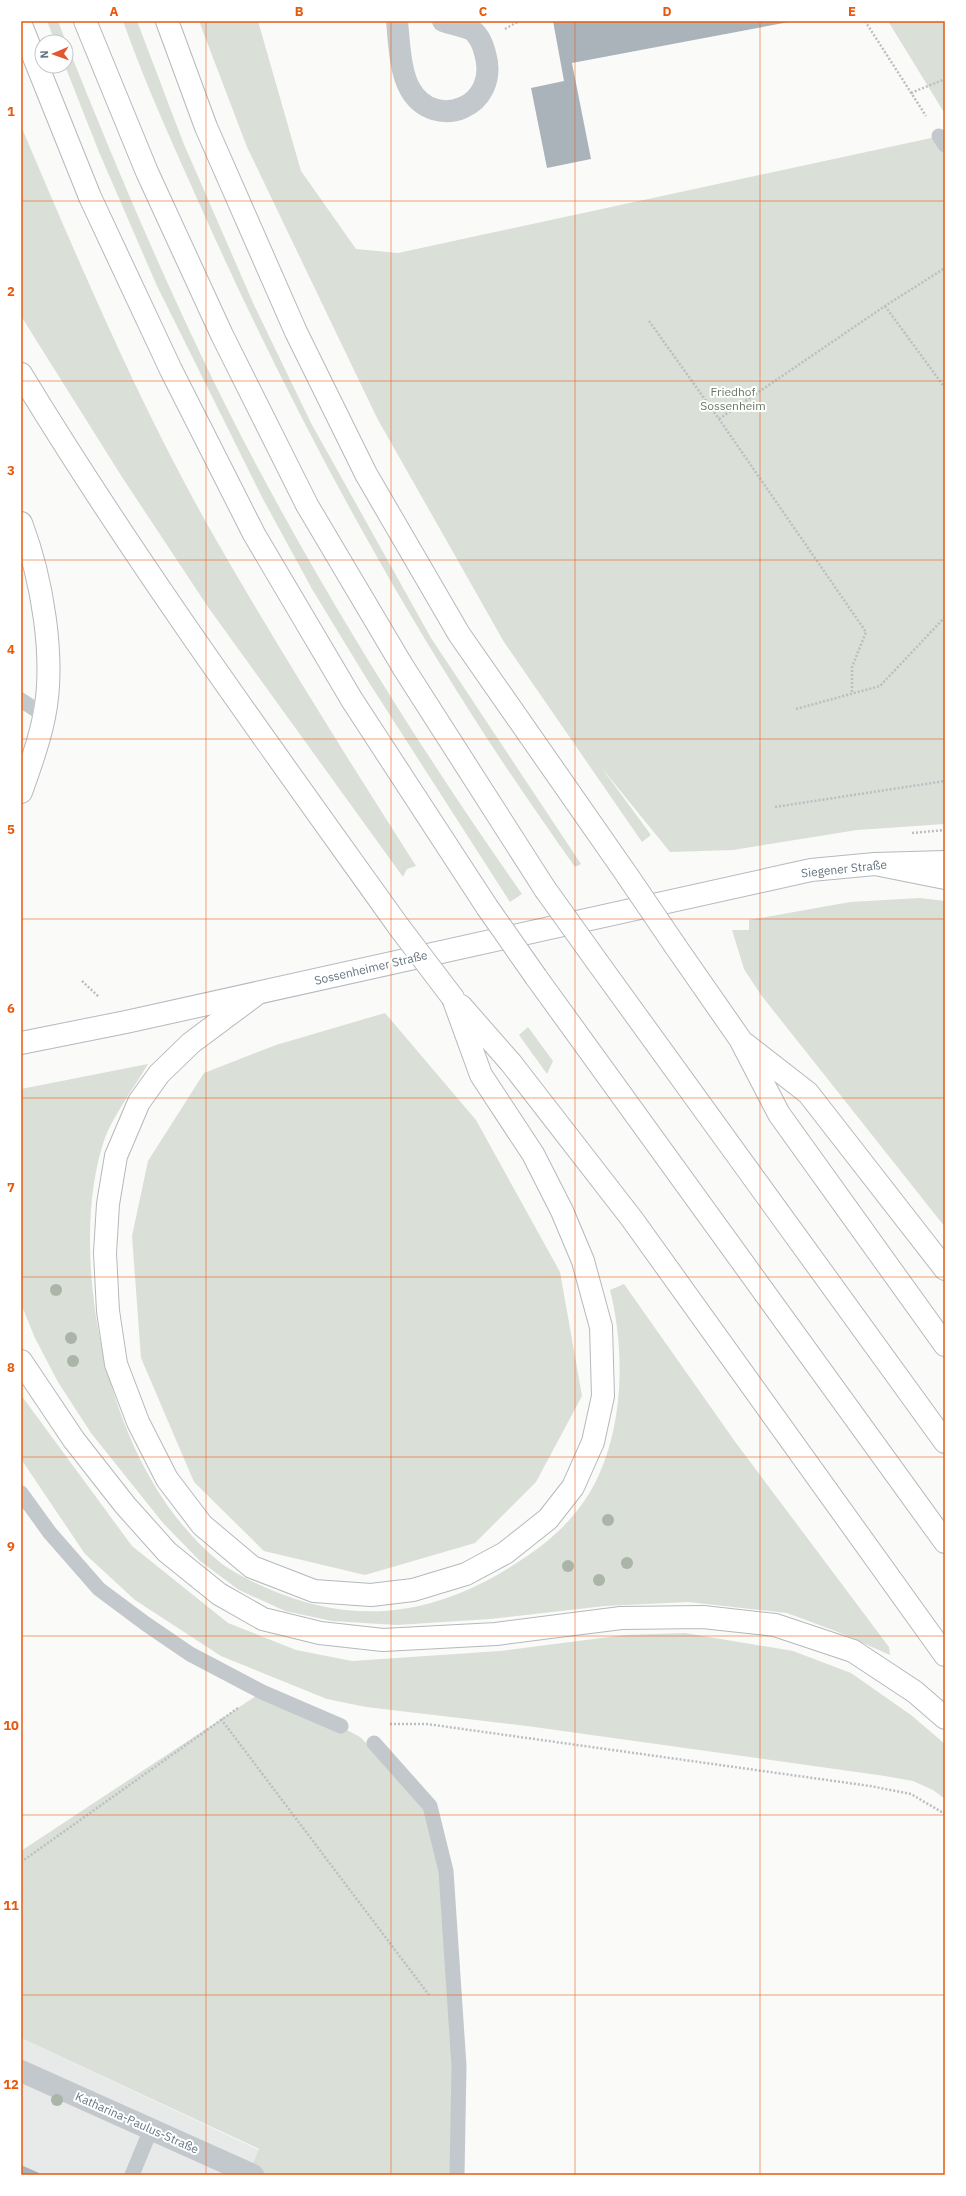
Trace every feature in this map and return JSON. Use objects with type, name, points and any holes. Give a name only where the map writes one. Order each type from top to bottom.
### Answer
[{"type":"main road","points":[[85,21],[146,172],[222,335],[307,505],[403,667],[545,889],[945,1442]]},
{"type":"main road","points":[[167,21],[206,126],[296,332],[366,474],[459,634],[740,1039],[779,1114],[945,1345]]},
{"type":"main road","points":[[21,25],[94,204],[171,370],[254,534],[352,700],[487,907],[536,977],[945,1542]]},
{"type":"main road","points":[[21,374],[167,601],[399,927],[453,998],[511,1063],[632,1219],[945,1655]]},
{"type":"main road","points":[[21,523],[43,603],[49,673],[45,716],[34,756],[21,792]]},
{"type":"main road","name":"Siegener Straße","points":[[720,890],[811,870],[875,864],[945,862]]},
{"type":"main road","points":[[875,864],[945,878]]},
{"type":"main road","name":"Sossenheimer Straße","points":[[21,1043],[258,993],[720,890]]},
{"type":"main road","points":[[258,993],[191,1043],[159,1074],[139,1102],[116,1156],[108,1204],[105,1253],[108,1311],[116,1364],[138,1422],[167,1479],[202,1525],[252,1567],[314,1591],[371,1595],[413,1590],[466,1574],[505,1553],[548,1519],[573,1486],[593,1442],[603,1396],[601,1327],[583,1261],[562,1211],[533,1154],[481,1075],[453,998]]},
{"type":"main road","points":[[740,1039],[808,1093],[945,1268]]},
{"type":"main road","points":[[21,1361],[74,1440],[125,1505],[167,1552],[219,1594],[263,1619],[320,1632],[383,1640],[496,1634],[620,1618],[702,1617],[774,1625],[853,1651],[915,1692],[945,1718]]},
{"type":"street","points":[[397,21],[401,58],[409,88],[418,100],[430,108],[445,112],[465,107],[479,97],[486,83],[489,64],[482,42],[472,30],[443,21]]},
{"type":"street","name":"Katharina-Paulus-Straße","points":[[21,2071],[253,2175]]},
{"type":"lane","points":[[21,700],[45,716]]},
{"type":"lane","points":[[21,1493],[50,1533],[99,1588],[146,1624],[190,1654],[262,1692],[341,1726]]},
{"type":"lane","points":[[374,1743],[430,1806],[446,1871],[459,2066],[457,2175]]},
{"type":"lane","points":[[132,2175],[151,2129]]},
{"type":"path","points":[[865,21],[911,93],[945,79]]},
{"type":"path","points":[[719,419],[945,268]]},
{"type":"path","points":[[886,306],[945,388]]},
{"type":"path","points":[[648,321],[719,419],[866,632],[852,667],[852,694]]},
{"type":"path","points":[[796,710],[880,686],[945,617]]},
{"type":"path","points":[[776,807],[945,781]]},
{"type":"path","points":[[21,1862],[221,1719],[262,1692]]},
{"type":"path","points":[[221,1719],[423,1990],[456,2019]]},
{"type":"path","points":[[389,1724],[427,1724],[870,1786],[911,1794],[945,1814]]},
{"type":"shaded area","points":[[21,2038],[259,2150],[248,2175],[21,2175]]},
{"type":"green space","points":[[47,21],[58,21],[63,34],[52,34]]},
{"type":"green space","points":[[123,21],[137,21],[183,142],[254,305],[311,423],[431,638],[581,864],[575,867],[472,715],[434,655],[328,469],[264,342],[203,212],[161,117]]},
{"type":"green space","name":"Friedhof Sossenheim","points":[[199,21],[258,21],[301,171],[356,249],[398,253],[945,135],[945,824],[857,830],[733,850],[670,852],[601,767],[651,835],[642,842],[504,642],[377,418],[247,147]]},
{"type":"green space","points":[[888,21],[945,21],[945,114]]},
{"type":"green space","points":[[74,62],[156,258],[231,416],[288,523],[351,632],[417,738],[522,894],[510,902],[368,681],[312,589],[263,499],[157,286],[99,152],[68,74],[74,74]]},
{"type":"green space","points":[[21,126],[109,328],[181,476],[207,524],[283,653],[416,866],[407,869],[403,877],[208,607],[122,477],[21,316]]},
{"type":"green space","points":[[920,898],[945,901],[945,1227],[761,995],[744,969],[732,930],[749,930],[749,920],[850,902]]},
{"type":"green space","points":[[385,1013],[476,1120],[560,1272],[582,1396],[536,1482],[475,1543],[365,1575],[264,1551],[194,1482],[141,1358],[132,1236],[148,1161],[204,1073],[276,1045]]},
{"type":"green space","points":[[528,1027],[553,1061],[547,1074],[519,1035]]},
{"type":"green space","points":[[148,1064],[110,1126],[98,1160],[93,1188],[90,1246],[94,1304],[104,1357],[121,1415],[146,1471],[162,1497],[180,1521],[200,1544],[222,1564],[257,1584],[301,1601],[333,1608],[364,1611],[395,1610],[425,1604],[455,1595],[485,1581],[528,1556],[562,1528],[581,1506],[596,1481],[605,1459],[617,1412],[620,1362],[615,1313],[610,1290],[624,1284],[736,1443],[889,1647],[890,1655],[838,1632],[787,1613],[688,1602],[605,1606],[490,1619],[397,1625],[332,1621],[285,1611],[239,1590],[200,1561],[163,1523],[91,1433],[58,1382],[35,1338],[21,1304],[21,1089]]},
{"type":"green space","points":[[21,1395],[132,1546],[228,1623],[296,1650],[352,1661],[500,1651],[625,1635],[685,1633],[793,1651],[851,1673],[911,1715],[945,1744],[945,1799],[933,1790],[913,1781],[885,1776],[527,1726],[366,1707],[327,1699],[221,1656],[135,1600],[85,1554],[21,1459]]},
{"type":"green space","points":[[262,1692],[323,1717],[360,1737],[430,1806],[446,1871],[457,2175],[248,2175],[259,2149],[21,2038],[21,1851]]},
{"type":"building","points":[[553,21],[789,22],[572,63],[591,159],[547,168],[531,88],[564,81]]},
{"type":"building","points":[[21,2165],[39,2173],[38,2175],[21,2175]]}]
